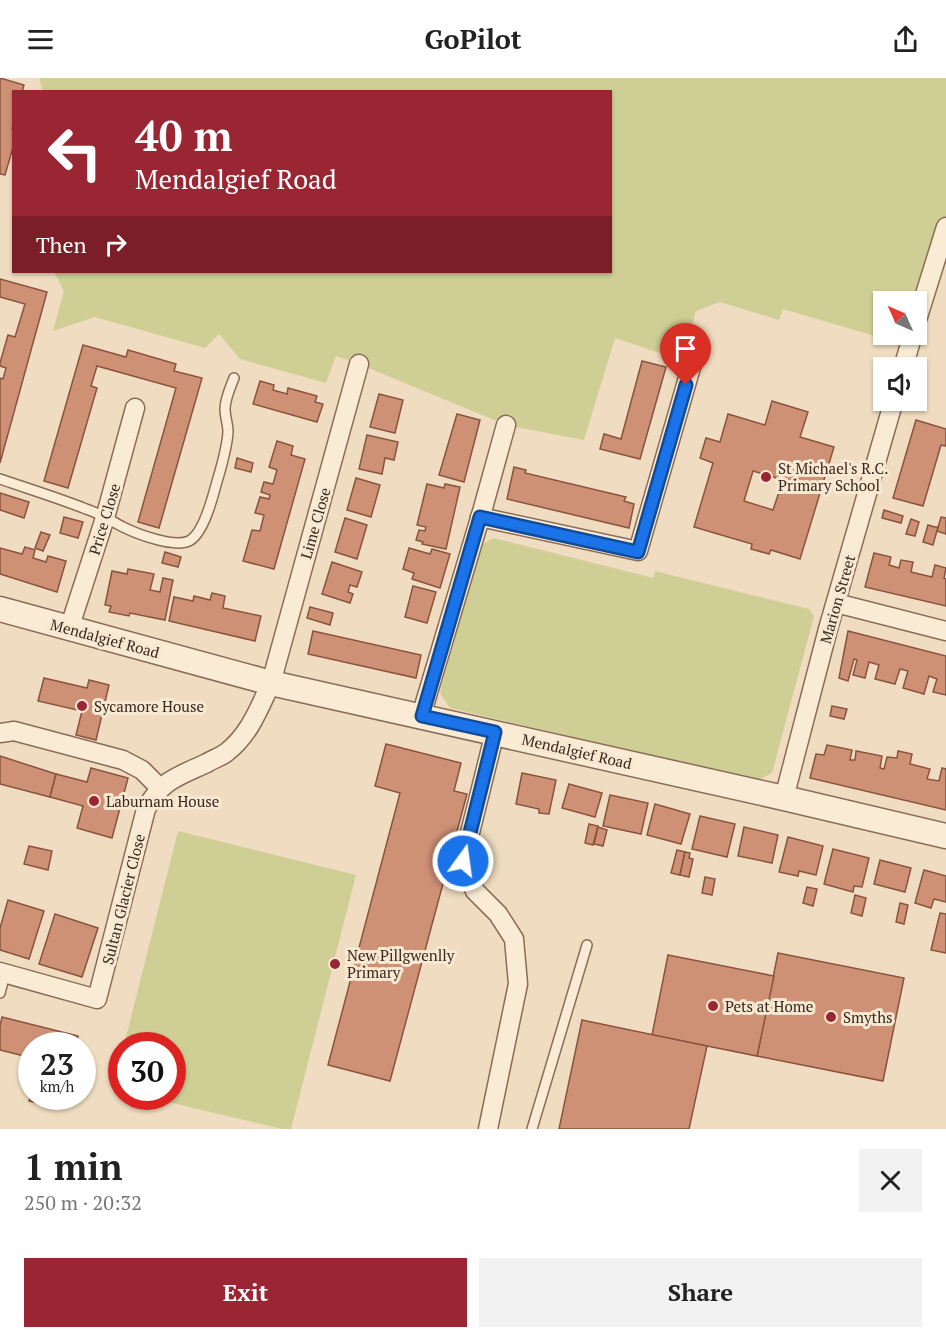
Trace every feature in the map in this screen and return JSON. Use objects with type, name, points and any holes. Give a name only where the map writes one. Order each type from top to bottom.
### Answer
[{"type":"street","points":[[926,291],[946,227]]},
{"type":"street","name":"Lime Close","points":[[271,683],[359,364]]},
{"type":"street","points":[[480,517],[638,552],[692,364]]},
{"type":"street","name":"Price Close","points":[[69,628],[105,518],[135,408]]},
{"type":"street","name":"Marion Street","points":[[784,798],[809,696],[891,411]]},
{"type":"street","points":[[422,716],[506,424]]},
{"type":"street","points":[[836,603],[946,631]]},
{"type":"street","name":"Mendalgief Road","points":[[0,609],[271,683],[946,836]]},
{"type":"street","name":"Sultan Glacier Close","points":[[3,973],[98,999],[146,809],[160,788],[177,776],[225,754],[242,738],[254,721],[271,683]]},
{"type":"street","points":[[0,733],[14,731],[123,760],[142,770],[160,788]]},
{"type":"street","points":[[488,1129],[518,984],[514,939],[498,914],[475,891],[463,861],[495,732]]},
{"type":"lane","points":[[0,479],[88,509],[125,528],[166,542],[181,544],[190,541],[195,537],[208,509],[221,464],[228,429],[225,409],[234,378]]},
{"type":"lane","points":[[532,1129],[587,945]]},
{"type":"lane","points":[[0,993],[3,973]]},
{"type":"green space","points":[[39,78],[946,78],[946,227],[920,291],[873,291],[873,335],[783,309],[779,320],[720,302],[696,311],[681,360],[615,338],[584,440],[506,425],[336,356],[326,383],[240,359],[219,334],[205,348],[95,317],[53,331],[64,291],[55,273],[612,273],[612,90],[42,90]]},
{"type":"green space","points":[[493,538],[653,578],[655,571],[809,609],[814,616],[772,773],[756,781],[450,708],[440,693],[444,677],[481,545]]},
{"type":"green space","points":[[178,831],[356,875],[291,1129],[282,1129],[186,1106],[186,1032],[127,1032]]},
{"type":"building","points":[[0,78],[24,85],[23,90],[12,90],[12,151],[5,175],[0,174]]},
{"type":"building","points":[[0,279],[47,292],[0,463],[0,378],[3,379],[6,368],[0,366],[0,363],[8,335],[15,337],[25,304],[0,297]]},
{"type":"building","points":[[83,345],[126,357],[128,350],[176,364],[174,371],[202,378],[159,528],[138,522],[176,388],[97,366],[91,386],[97,388],[68,488],[44,481]]},
{"type":"building","points":[[642,361],[666,367],[640,459],[600,449],[604,434],[621,439]]},
{"type":"building","points":[[260,381],[274,385],[273,390],[287,394],[288,388],[317,396],[315,402],[323,404],[317,422],[253,404]]},
{"type":"building","points":[[379,394],[403,400],[395,433],[370,427]]},
{"type":"building","points":[[772,401],[808,412],[800,437],[834,447],[800,559],[771,550],[769,554],[751,549],[752,544],[694,527],[713,463],[700,458],[706,438],[720,442],[728,414],[765,425]],"holes":[[[753,471],[783,480],[773,510],[744,501]]]},
{"type":"building","points":[[457,414],[480,420],[464,482],[439,475]]},
{"type":"building","points":[[916,420],[946,429],[946,443],[945,446],[941,445],[923,506],[893,498]]},
{"type":"building","points":[[367,435],[398,442],[394,460],[385,458],[382,474],[359,469]]},
{"type":"building","points":[[277,441],[293,446],[291,455],[305,459],[274,569],[243,561],[252,530],[260,531],[264,515],[255,513],[260,497],[269,499],[270,495],[261,492],[264,482],[273,484],[277,470],[269,467]]},
{"type":"building","points":[[237,458],[253,463],[251,472],[235,468]]},
{"type":"building","points":[[514,467],[526,470],[525,473],[626,497],[624,501],[634,504],[629,528],[507,499]]},
{"type":"building","points":[[356,478],[380,485],[371,517],[347,510]]},
{"type":"building","points":[[427,484],[444,488],[445,484],[460,487],[446,549],[422,544],[423,542],[416,540],[419,530],[425,531],[426,527],[417,525]]},
{"type":"building","points":[[0,493],[29,502],[24,518],[0,510]]},
{"type":"building","points":[[884,510],[903,516],[901,523],[882,518]]},
{"type":"building","points":[[64,517],[83,522],[78,538],[60,533]]},
{"type":"building","points":[[941,517],[946,518],[946,534],[937,531]]},
{"type":"building","points":[[345,518],[367,525],[357,559],[335,552]]},
{"type":"building","points":[[911,519],[919,522],[915,536],[906,534]]},
{"type":"building","points":[[928,525],[938,527],[933,545],[923,542]]},
{"type":"building","points":[[41,532],[50,535],[43,551],[35,548]]},
{"type":"building","points":[[25,547],[35,550],[33,558],[46,562],[48,556],[66,561],[57,592],[0,574],[0,548],[22,554]]},
{"type":"building","points":[[409,548],[430,554],[432,549],[450,554],[440,588],[412,579],[414,573],[403,569]]},
{"type":"building","points":[[165,552],[181,557],[178,567],[162,563]]},
{"type":"building","points":[[874,553],[891,557],[889,565],[899,568],[901,560],[913,562],[911,572],[932,577],[935,565],[946,568],[944,578],[946,579],[946,606],[865,587]]},
{"type":"building","points":[[332,562],[362,572],[357,587],[350,585],[348,592],[353,594],[350,603],[322,594]]},
{"type":"building","points":[[128,569],[154,574],[150,590],[160,592],[163,578],[173,580],[165,620],[130,613],[129,616],[109,612],[111,606],[105,605],[112,571],[127,574]]},
{"type":"building","points":[[413,586],[436,592],[427,623],[405,617]]},
{"type":"building","points":[[212,593],[225,596],[223,608],[261,616],[255,641],[169,621],[174,597],[193,601],[194,596],[210,600]]},
{"type":"building","points":[[310,607],[333,613],[330,625],[307,618]]},
{"type":"building","points":[[313,631],[421,655],[416,678],[308,654]]},
{"type":"building","points":[[848,631],[946,656],[946,695],[933,692],[937,679],[929,676],[924,694],[903,688],[908,671],[900,669],[895,684],[875,679],[879,665],[869,662],[865,678],[853,675],[857,660],[854,659],[848,681],[839,678]]},
{"type":"building","name":"Sycamore House","points":[[44,678],[87,688],[89,680],[109,685],[96,740],[76,735],[82,711],[38,701]]},
{"type":"building","points":[[832,706],[847,709],[844,719],[830,716]]},
{"type":"building","points":[[386,744],[461,763],[454,791],[467,794],[390,1081],[328,1065],[400,793],[375,786]]},
{"type":"building","points":[[827,745],[852,750],[850,760],[855,760],[856,751],[882,756],[880,768],[884,769],[887,757],[897,758],[898,751],[912,754],[910,764],[930,769],[927,779],[939,781],[942,768],[946,769],[946,810],[810,778],[816,754],[824,755]]},
{"type":"building","points":[[0,756],[56,774],[50,797],[0,784]]},
{"type":"building","name":"Laburnam House","points":[[91,768],[128,778],[112,838],[77,828],[83,806],[50,797],[56,774],[87,782]]},
{"type":"building","points":[[522,773],[556,780],[549,814],[539,813],[539,809],[516,804]]},
{"type":"building","points":[[569,784],[602,793],[595,817],[562,808]]},
{"type":"building","points":[[610,795],[648,803],[641,834],[603,826]]},
{"type":"building","points":[[655,804],[690,814],[681,844],[647,835]]},
{"type":"building","points":[[700,816],[735,824],[727,857],[692,849]]},
{"type":"building","points":[[589,824],[598,826],[593,845],[585,843]]},
{"type":"building","points":[[598,827],[607,830],[603,846],[594,844]]},
{"type":"building","points":[[744,827],[778,835],[772,863],[738,856]]},
{"type":"building","points":[[788,837],[823,846],[816,875],[799,871],[798,876],[779,872]]},
{"type":"building","points":[[29,846],[52,851],[48,870],[24,864]]},
{"type":"building","points":[[833,849],[869,858],[862,887],[854,886],[853,892],[824,884]]},
{"type":"building","points":[[677,850],[685,852],[680,875],[671,873]]},
{"type":"building","points":[[685,852],[690,853],[689,858],[693,859],[689,877],[680,875]]},
{"type":"building","points":[[880,860],[911,868],[905,892],[874,884]]},
{"type":"building","points":[[924,870],[946,876],[946,902],[934,899],[931,908],[915,903]]},
{"type":"building","points":[[705,877],[715,879],[712,895],[702,893]]},
{"type":"building","points":[[807,887],[817,889],[813,906],[803,903]]},
{"type":"building","points":[[855,895],[866,898],[862,916],[851,913]]},
{"type":"building","points":[[8,900],[44,911],[29,959],[0,950],[0,928]]},
{"type":"building","points":[[900,903],[908,905],[904,924],[896,922]]},
{"type":"building","points":[[940,913],[946,914],[946,953],[931,950]]},
{"type":"building","points":[[55,914],[98,928],[82,977],[39,964]]},
{"type":"building","points":[[778,953],[904,978],[883,1081],[757,1056]]},
{"type":"building","points":[[668,955],[774,976],[757,1056],[652,1035]]},
{"type":"building","points":[[2,1017],[62,1032],[18,1032],[18,1054],[0,1050]]},
{"type":"building","points":[[582,1020],[707,1046],[689,1129],[559,1129]]},
{"type":"place","name":"St Michael's R.C. Primary School","points":[[766,477]]},
{"type":"place","name":"Sycamore House","points":[[82,706]]},
{"type":"place","name":"Laburnam House","points":[[94,801]]},
{"type":"place","name":"New Pillgwenlly Primary","points":[[335,964]]},
{"type":"place","name":"Pets at Home","points":[[713,1006]]},
{"type":"place","name":"Smyths","points":[[831,1017]]},
{"type":"route","points":[[463,861],[495,732],[422,716],[480,517],[638,552],[686,385]]}]
